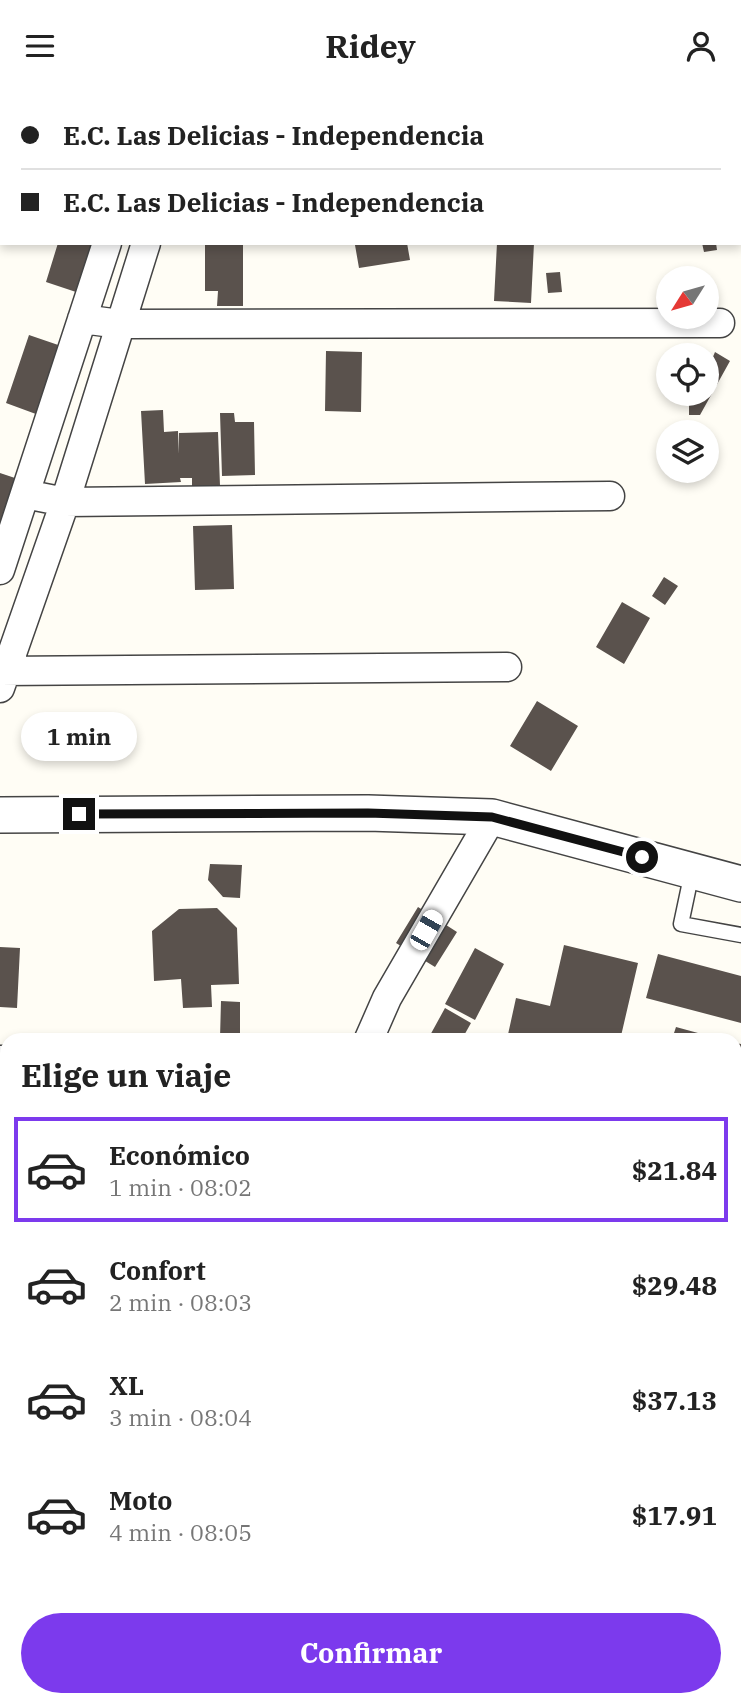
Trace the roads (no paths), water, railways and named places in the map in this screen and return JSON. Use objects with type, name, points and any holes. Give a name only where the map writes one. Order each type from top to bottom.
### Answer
[{"type":"street","points":[[0,570],[106,245]]},
{"type":"street","points":[[145,245],[65,502],[2,677],[507,667]]},
{"type":"street","points":[[82,319],[120,324],[720,323]]},
{"type":"street","points":[[25,494],[65,502],[610,496]]},
{"type":"street","points":[[0,815],[368,813],[492,817],[741,884]]},
{"type":"street","points":[[372,1033],[387,998],[492,817]]},
{"type":"lane","points":[[692,871],[681,924],[741,935]]}]
